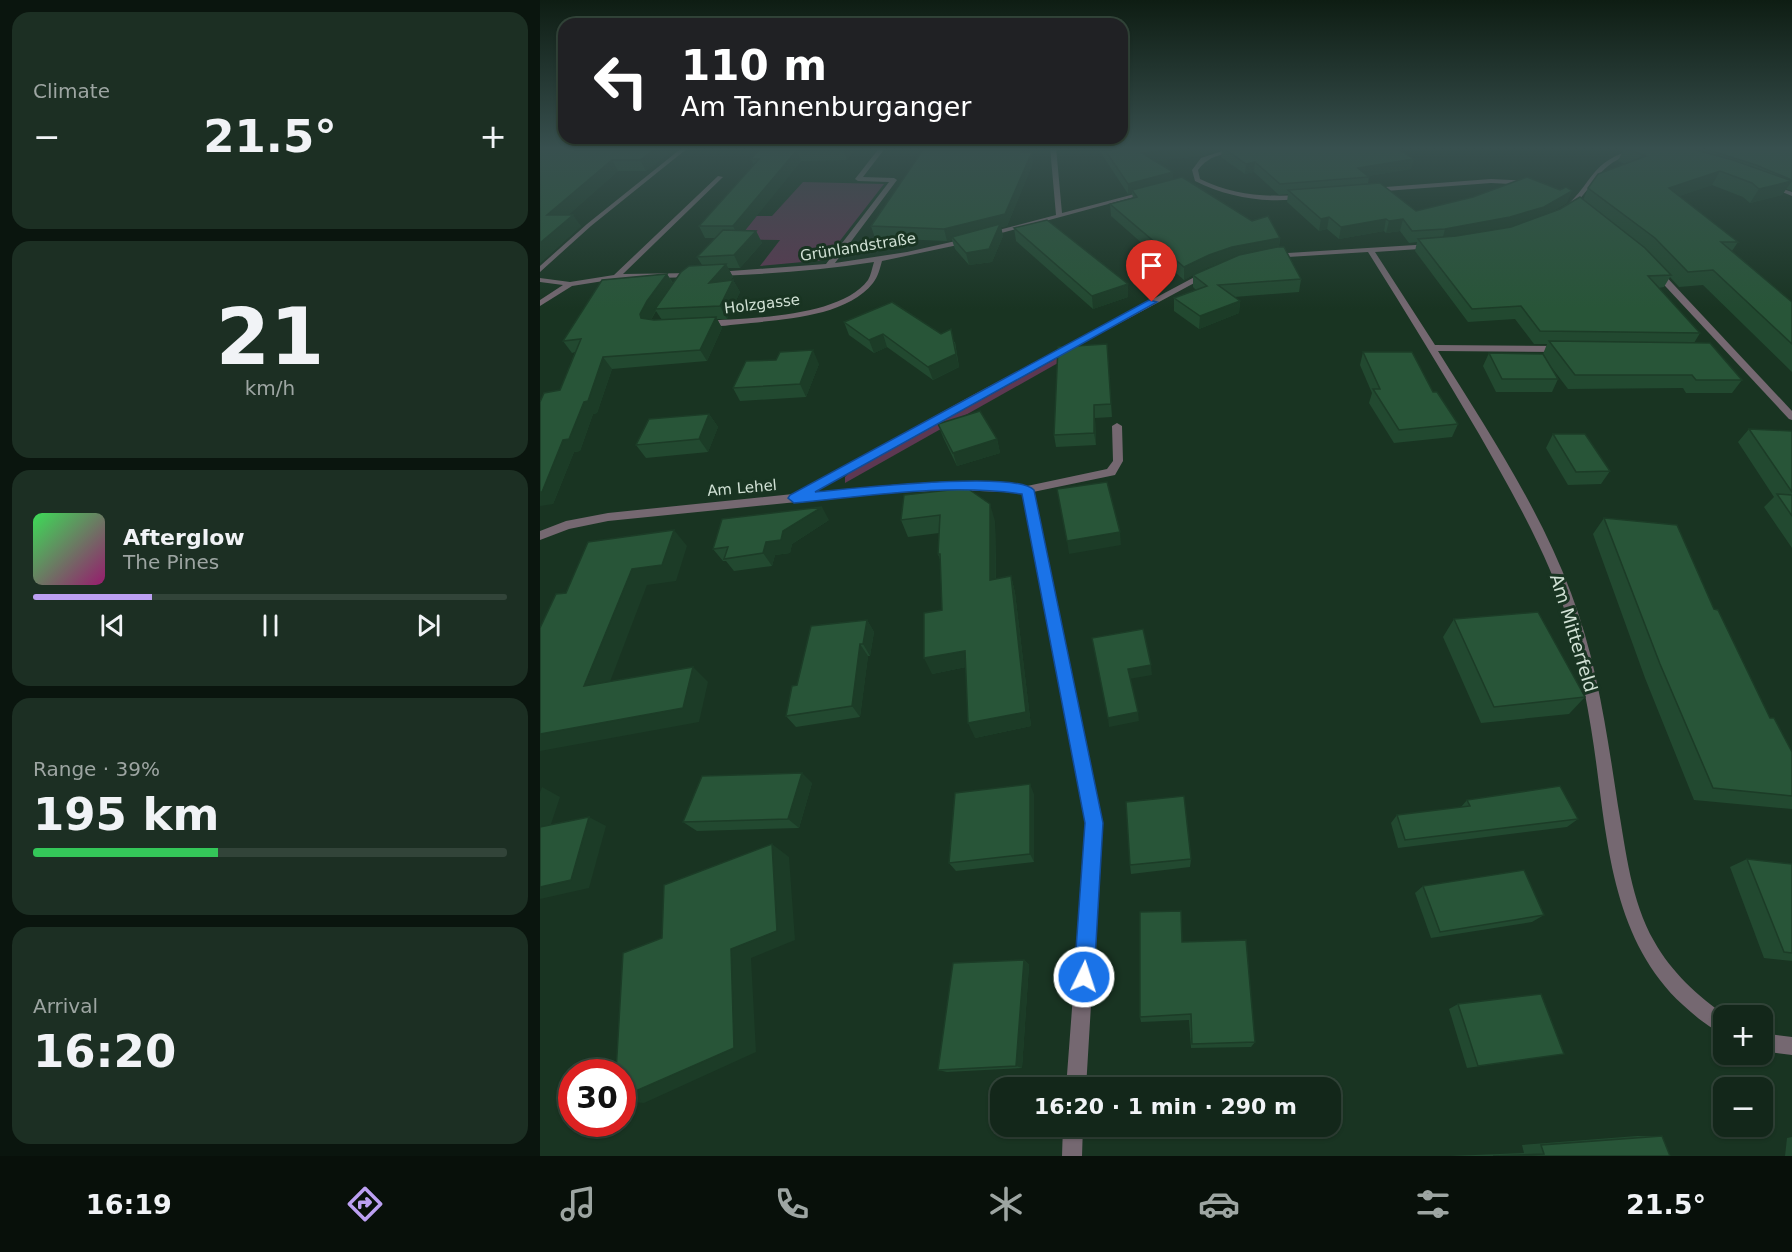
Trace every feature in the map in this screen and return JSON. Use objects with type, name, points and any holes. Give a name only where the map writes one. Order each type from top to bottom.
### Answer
[{"type":"street","points":[[540,270],[619,201]]},
{"type":"street","points":[[616,277],[695,201]]},
{"type":"street","points":[[828,267],[878,201]]},
{"type":"street","points":[[1058,201],[1059,216]]},
{"type":"street","name":"Grünlandstraße","points":[[709,274],[828,267],[878,261],[944,247],[1116,201]]},
{"type":"street","points":[[1563,212],[1577,201]]},
{"type":"street","points":[[1265,257],[1442,245]]},
{"type":"street","name":"Am Mitterfeld","points":[[1371,251],[1505,471],[1547,551],[1565,594],[1579,638],[1594,701],[1622,873],[1634,915],[1643,937],[1669,979],[1713,1018]]},
{"type":"street","name":"Holzgasse","points":[[694,325],[794,315],[834,306],[870,282],[878,261]]},
{"type":"street","points":[[1650,265],[1792,417]]},
{"type":"street","name":"Am Lehel","points":[[540,536],[553,529],[599,517],[794,498],[997,386],[1220,268]]},
{"type":"street","points":[[540,280],[570,284],[616,277],[685,279],[699,274]]},
{"type":"street","points":[[540,304],[570,284]]},
{"type":"street","points":[[1432,348],[1575,349]]},
{"type":"street","points":[[1719,351],[1731,351]]},
{"type":"street","points":[[794,498],[936,486],[994,486],[1028,490],[1111,472],[1118,461],[1117,426]]},
{"type":"street","points":[[1028,490],[1094,823],[1077,1077]]},
{"type":"street","points":[[1773,1043],[1792,1046]]},
{"type":"street","points":[[1071,1156],[1073,1137]]},
{"type":"shaded area","points":[[786,201],[871,201],[825,260],[760,266],[780,240],[721,239],[742,216],[772,216]]},
{"type":"shaded area","points":[[1081,345],[1081,350],[845,483],[845,477],[849,473]]},
{"type":"building","points":[[540,201],[564,201],[547,215],[573,215],[540,243]]},
{"type":"building","points":[[721,201],[754,201],[733,226],[699,226]]},
{"type":"building","points":[[888,201],[1011,201],[1005,214],[944,229],[871,226]]},
{"type":"building","points":[[1122,201],[1220,201],[1252,221],[1268,216],[1280,238],[1232,247],[1184,267],[1110,204]]},
{"type":"building","points":[[1300,201],[1403,201],[1416,211],[1457,201],[1555,201],[1544,207],[1510,217],[1445,229],[1412,231],[1403,219],[1389,221],[1386,219],[1341,227],[1329,217],[1321,219]]},
{"type":"building","points":[[1573,201],[1585,201],[1645,248],[1671,275],[1648,276],[1700,333],[1540,331],[1521,306],[1472,309],[1418,239],[1456,236],[1511,227],[1560,209]]},
{"type":"building","points":[[1605,201],[1686,201],[1738,242],[1721,242],[1792,302],[1792,344],[1713,270],[1688,272],[1655,238]]},
{"type":"building","points":[[1047,220],[1128,284],[1092,296],[1014,228]]},
{"type":"building","points":[[1000,224],[989,249],[966,253],[952,237]]},
{"type":"building","points":[[723,230],[756,231],[734,255],[697,257]]},
{"type":"building","points":[[1284,247],[1301,279],[1218,285],[1240,301],[1200,316],[1174,298],[1207,286],[1193,275],[1239,255]]},
{"type":"building","points":[[726,264],[709,283],[733,280],[720,306],[655,309],[681,272],[689,266]]},
{"type":"building","points":[[667,274],[647,301],[640,314],[641,318],[654,320],[716,317],[700,350],[603,357],[588,401],[584,402],[569,439],[563,440],[542,492],[540,492],[540,402],[544,393],[560,390],[581,339],[563,341],[602,280]]},
{"type":"building","points":[[892,302],[941,334],[951,329],[956,354],[928,367],[883,334],[869,340],[844,322]]},
{"type":"building","points":[[1549,341],[1710,343],[1742,380],[1696,380],[1692,375],[1575,375]]},
{"type":"building","points":[[1107,344],[1111,404],[1094,405],[1094,433],[1054,435],[1058,347]]},
{"type":"building","points":[[813,350],[800,384],[733,388],[746,361],[776,360],[780,352]]},
{"type":"building","points":[[1363,352],[1412,352],[1433,392],[1437,392],[1458,424],[1399,430],[1373,389],[1380,389]]},
{"type":"building","points":[[1489,353],[1543,354],[1558,379],[1502,379]]},
{"type":"building","points":[[980,411],[997,439],[953,453],[938,424]]},
{"type":"building","points":[[709,414],[699,439],[636,445],[649,419]]},
{"type":"building","points":[[1749,429],[1792,431],[1792,492]]},
{"type":"building","points":[[1553,434],[1585,434],[1610,471],[1576,472]]},
{"type":"building","points":[[1107,482],[1120,532],[1067,541],[1057,489]]},
{"type":"building","points":[[967,488],[990,504],[990,580],[1011,576],[1026,712],[968,723],[965,651],[924,658],[924,613],[942,610],[940,554],[938,554],[940,515],[901,520],[904,495]]},
{"type":"building","points":[[1777,494],[1792,495],[1792,516]]},
{"type":"building","points":[[822,507],[783,531],[781,540],[766,542],[763,553],[724,559],[728,547],[713,549],[722,519]]},
{"type":"building","points":[[1604,518],[1677,525],[1714,609],[1718,610],[1770,718],[1774,718],[1792,752],[1792,796],[1713,788],[1660,664]]},
{"type":"building","points":[[674,530],[662,565],[632,569],[584,686],[693,667],[683,708],[540,734],[540,628],[556,594],[566,593],[588,542]]},
{"type":"building","points":[[1538,612],[1585,697],[1494,707],[1454,619]]},
{"type":"building","points":[[867,620],[863,644],[860,644],[852,706],[786,716],[792,686],[797,685],[811,626]]},
{"type":"building","points":[[1143,629],[1151,665],[1128,669],[1138,712],[1108,718],[1092,638]]},
{"type":"building","points":[[802,773],[788,819],[683,822],[702,776]]},
{"type":"building","points":[[1030,784],[1030,854],[949,863],[955,793]]},
{"type":"building","points":[[1560,786],[1578,819],[1405,840],[1397,815],[1470,806],[1467,800]]},
{"type":"building","points":[[1184,796],[1191,859],[1130,865],[1126,802]]},
{"type":"building","points":[[589,817],[571,880],[540,887],[540,827]]},
{"type":"building","points":[[772,844],[777,931],[731,949],[734,1048],[636,1091],[636,1059],[617,1059],[623,953],[662,938],[664,885]]},
{"type":"building","points":[[1747,859],[1792,864],[1792,953],[1784,952]]},
{"type":"building","points":[[1524,870],[1544,915],[1440,932],[1423,886]]},
{"type":"building","points":[[1181,911],[1182,942],[1246,940],[1255,1042],[1192,1044],[1191,1014],[1140,1017],[1140,912]]},
{"type":"building","points":[[1024,960],[1016,1066],[938,1070],[953,963]]},
{"type":"building","points":[[1541,994],[1564,1054],[1478,1066],[1458,1004]]},
{"type":"building","points":[[1662,1136],[1670,1156],[1493,1156],[1544,1154],[1541,1145]]},
{"type":"route","points":[[1084,977],[1094,823],[1028,490],[994,486],[936,486],[794,498],[1152,302]]}]
